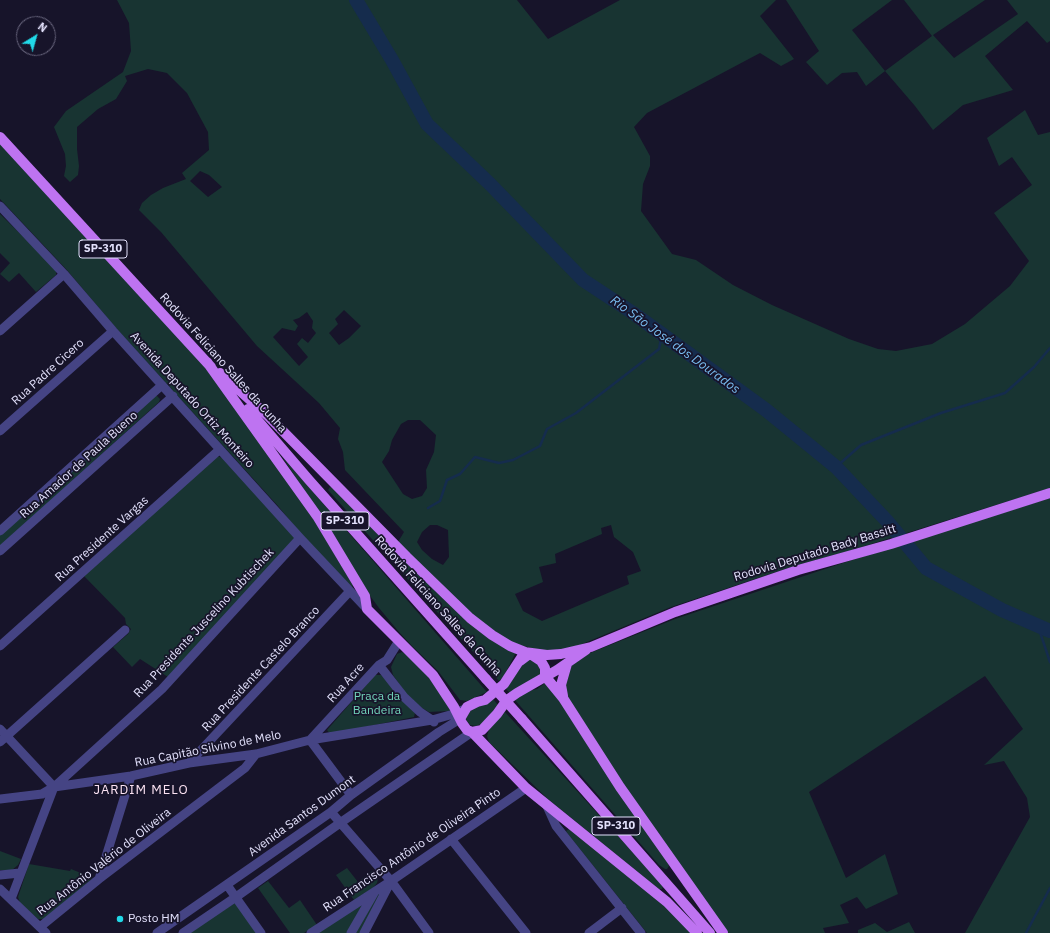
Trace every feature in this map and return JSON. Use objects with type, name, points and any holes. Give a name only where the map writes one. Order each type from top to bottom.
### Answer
[{"type":"main road","name":"Rodovia Feliciano Salles da Cunha","points":[[0,137],[207,362],[309,480],[710,933]]},
{"type":"main road","points":[[207,362],[317,516],[365,596],[367,609],[433,675],[467,730],[472,732],[526,788],[667,902],[697,933]]},
{"type":"main road","points":[[207,362],[268,416],[401,551],[470,618],[492,635],[525,656],[541,661],[545,668],[545,676],[563,698],[620,787],[723,933]]},
{"type":"main road","name":"Rodovia Deputado Bady Bassitt","points":[[525,656],[561,654],[591,647],[675,612],[798,570],[891,544],[1050,493]]},
{"type":"main road","name":"Rodovia Deputado Bady Bassitt","points":[[472,732],[482,730],[508,700],[517,693],[567,664],[591,647]]},
{"type":"main road","points":[[459,716],[467,707],[485,700],[504,684],[525,656]]},
{"type":"main road","points":[[563,698],[561,684],[567,664]]},
{"type":"street","name":"Avenida Deputado Ortiz Monteiro","points":[[0,206],[64,274],[219,450],[367,609]]},
{"type":"street","points":[[0,331],[64,274]]},
{"type":"street","name":"Rua Padre Cicero","points":[[0,431],[113,331]]},
{"type":"street","name":"Rua Amador de Paula Bueno","points":[[0,531],[162,385]]},
{"type":"street","name":"Rua Amador de Paula Bueno","points":[[0,551],[173,396]]},
{"type":"street","name":"Rua Presidente Vargas","points":[[0,646],[219,450]]},
{"type":"street","name":"Rua Presidente Juscelino Kubtischek","points":[[11,899],[54,787],[162,689],[300,538]]},
{"type":"street","name":"Rua Presidente Castelo Branco","points":[[189,762],[350,591]]},
{"type":"street","points":[[54,787],[2,736],[125,630]]},
{"type":"street","name":"Rua Acre","points":[[310,740],[379,665],[388,660],[399,641]]},
{"type":"street","points":[[379,665],[404,697],[420,712],[432,720],[439,732]]},
{"type":"street","name":"Rua Capitão Silvino de Melo","points":[[0,800],[42,794],[54,787],[131,776],[189,762],[256,754],[310,740],[459,716]]},
{"type":"street","name":"Avenida Santos Dumont","points":[[157,933],[331,812],[351,795],[459,716]]},
{"type":"street","points":[[183,933],[236,898],[340,823],[472,732]]},
{"type":"street","points":[[310,740],[351,795]]},
{"type":"street","name":"Rua Antônio Valério de Oliveira","points":[[43,930],[99,878],[246,768],[256,754]]},
{"type":"street","points":[[99,878],[131,776]]},
{"type":"street","name":"Rua Francisco Antônio de Oliveira Pinto","points":[[312,933],[375,890],[391,881],[526,788]]},
{"type":"street","points":[[545,803],[556,826],[642,933]]},
{"type":"street","points":[[331,812],[391,881],[429,933]]},
{"type":"street","points":[[451,839],[526,933]]},
{"type":"street","points":[[0,876],[20,873]]},
{"type":"street","points":[[364,933],[391,881]]},
{"type":"street","points":[[227,885],[261,933]]},
{"type":"street","points":[[0,889],[43,930]]},
{"type":"street","points":[[351,933],[375,890]]},
{"type":"street","points":[[589,933],[622,908]]},
{"type":"green space","points":[[117,0],[517,0],[548,39],[620,0],[776,0],[760,16],[794,59],[781,66],[760,53],[647,113],[634,127],[650,156],[650,166],[643,184],[641,211],[672,254],[696,260],[733,285],[772,305],[849,339],[878,349],[896,351],[932,344],[965,324],[1010,286],[1029,261],[994,213],[1032,185],[1012,157],[999,166],[987,138],[1025,110],[1038,135],[1050,132],[1050,488],[849,551],[797,565],[671,607],[575,647],[561,651],[538,650],[510,642],[472,615],[398,542],[404,532],[345,470],[343,452],[338,439],[340,428],[319,403],[257,346],[161,232],[139,210],[142,203],[151,195],[163,188],[186,179],[182,173],[209,150],[208,132],[187,93],[167,73],[148,69],[125,76],[127,81],[116,99],[98,109],[77,127],[78,175],[70,182],[64,176],[66,166],[65,154],[54,127],[66,111],[123,72],[131,51],[129,23]],"holes":[[[200,171],[209,175],[222,187],[208,197],[190,181]],[[344,310],[361,326],[349,338],[339,345],[329,333],[338,324],[335,319]],[[307,312],[313,321],[312,328],[316,333],[308,343],[302,338],[297,344],[308,357],[299,366],[273,337],[282,328],[295,331],[298,326],[293,320],[299,318]],[[408,420],[420,420],[436,435],[434,452],[426,470],[427,488],[422,496],[412,499],[403,494],[382,462],[389,451],[392,440],[401,424]],[[430,525],[437,525],[448,530],[449,557],[443,565],[432,559],[422,550],[417,542],[422,532]],[[611,525],[614,537],[633,552],[641,571],[627,576],[629,584],[542,621],[523,611],[515,594],[543,582],[539,567],[556,563],[555,554],[602,534],[601,528]]]},
{"type":"green space","points":[[786,0],[892,0],[852,30],[885,71],[866,86],[857,72],[842,73],[827,85],[806,62],[819,51]]},
{"type":"green space","points":[[904,0],[985,0],[933,35],[954,58],[1018,14],[1007,0],[1050,0],[1050,41],[1047,43],[1027,21],[985,56],[1013,90],[963,105],[933,130],[885,71],[932,36]]},
{"type":"green space","points":[[0,144],[205,367],[298,493],[353,585],[352,587],[302,535],[278,506],[116,328],[66,269],[0,199]]},
{"type":"green space","points":[[0,214],[56,269],[56,275],[36,292],[19,273],[9,282],[0,274],[10,263],[0,253]]},
{"type":"green space","points":[[153,396],[157,396],[160,399],[159,402],[0,546],[0,534]]},
{"type":"green space","points":[[281,455],[487,692],[467,701],[460,700],[438,671],[399,632],[357,578],[320,514]]},
{"type":"green space","points":[[217,456],[223,458],[294,535],[294,540],[168,677],[140,659],[132,667],[113,647],[128,634],[131,629],[126,624],[125,618],[84,576]]},
{"type":"green space","points":[[330,487],[333,488],[406,560],[516,652],[504,676],[499,681],[328,490]]},
{"type":"green space","points":[[1050,498],[1050,933],[965,933],[1030,817],[1027,798],[1004,761],[984,765],[1023,729],[985,676],[809,792],[846,878],[885,854],[898,894],[866,909],[857,897],[840,905],[849,923],[823,928],[825,933],[727,933],[623,786],[567,698],[566,678],[572,665],[590,653],[675,619],[849,561]]},
{"type":"green space","points":[[402,652],[428,676],[451,710],[429,712],[407,695],[393,675],[391,667],[397,654]]},
{"type":"green space","points":[[532,658],[542,669],[539,677],[511,694],[505,688],[522,662]]},
{"type":"green space","name":"Praça da Bandeira","points":[[375,675],[381,675],[389,683],[415,713],[414,717],[330,734],[327,730]]},
{"type":"green space","points":[[545,683],[549,685],[666,858],[669,866],[667,869],[659,865],[514,699],[527,691],[537,689]]},
{"type":"green space","points":[[493,699],[498,705],[491,715],[481,724],[476,726],[470,725],[465,717],[469,712],[473,708]]},
{"type":"green space","points":[[505,712],[660,882],[663,886],[662,889],[659,889],[548,799],[489,742],[487,736],[489,729]]},
{"type":"green space","points":[[569,829],[574,831],[665,904],[692,933],[647,933],[568,834],[566,831]]},
{"type":"green space","points":[[0,851],[21,859],[18,865],[12,870],[0,870]]},
{"type":"green space","points":[[29,864],[70,871],[71,869],[93,878],[44,919],[38,919],[20,903],[18,897]]},
{"type":"green space","points":[[347,868],[358,882],[372,871],[378,879],[377,883],[373,888],[354,900],[336,875]]},
{"type":"green space","points":[[268,881],[289,908],[300,900],[317,925],[304,933],[290,933],[258,888]]},
{"type":"green space","points":[[381,892],[361,933],[353,933],[376,893]]},
{"type":"green space","points":[[235,903],[258,933],[187,933]]},
{"type":"green space","points":[[361,905],[362,906],[347,933],[316,933]]},
{"type":"green space","points":[[909,922],[915,933],[858,933],[858,930],[875,923],[887,932]]},
{"type":"waterway","name":"Rio São José dos Dourados","points":[[356,0],[392,60],[427,124],[490,184],[583,280],[633,313],[766,410],[836,467],[887,521],[926,568],[1002,610],[1050,631]]},
{"type":"waterway","points":[[428,508],[440,501],[447,480],[460,474],[475,457],[499,463],[513,460],[540,446],[547,429],[576,413],[659,349],[662,334]]},
{"type":"waterway","points":[[836,467],[861,445],[941,413],[1005,393],[1034,367],[1050,348]]},
{"type":"waterway","points":[[1038,626],[1050,662]]},
{"type":"waterway","points":[[1026,933],[1050,888]]},
{"type":"place","name":"Posto HM","points":[[120,919]]},
{"type":"district","name":"JARDIM MELO","points":[[141,790]]}]
